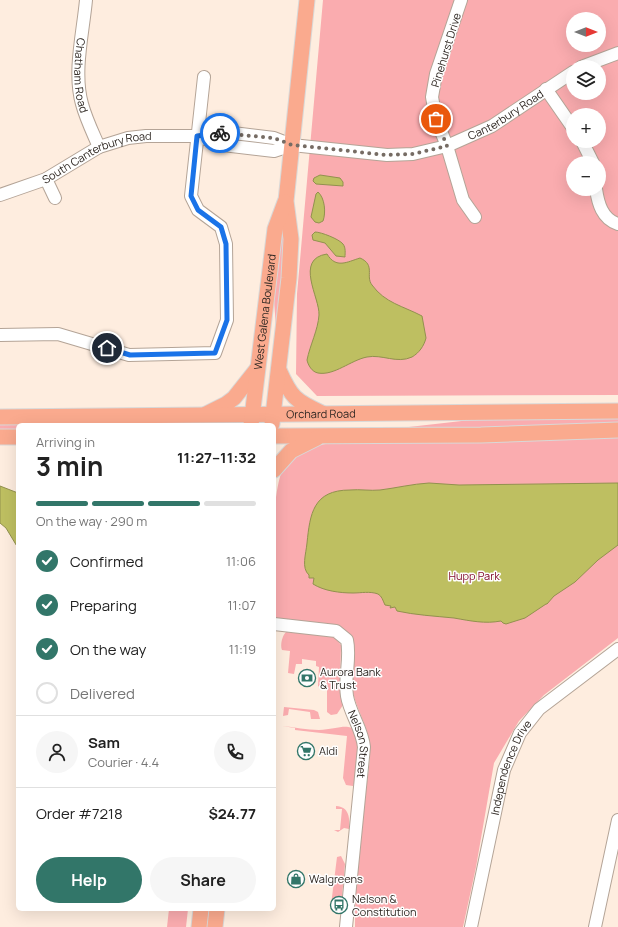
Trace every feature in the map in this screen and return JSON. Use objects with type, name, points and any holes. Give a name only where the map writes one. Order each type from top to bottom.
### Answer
[{"type":"main road","name":"West Galena Boulevard","points":[[272,420],[289,278],[291,239],[286,202],[307,0]]},
{"type":"main road","name":"West Galena Boulevard","points":[[251,420],[275,229],[286,202]]},
{"type":"main road","points":[[203,415],[226,404],[234,398],[258,368]]},
{"type":"main road","points":[[279,369],[291,395],[298,401],[327,415]]},
{"type":"main road","name":"Orchard Road","points":[[0,417],[203,415],[251,420],[272,420],[327,415],[618,411]]},
{"type":"main road","name":"Orchard Road","points":[[276,436],[481,435],[618,430]]},
{"type":"main road","points":[[276,468],[291,451],[322,436]]},
{"type":"main road","points":[[0,437],[16,437]]},
{"type":"main road","points":[[199,927],[201,911]]},
{"type":"main road","points":[[215,927],[217,911]]},
{"type":"street","name":"Chatham Road","points":[[86,0],[79,66],[80,94],[82,105],[99,147]]},
{"type":"street","name":"Pinehurst Drive","points":[[461,0],[436,74],[432,97],[436,119],[447,146],[463,200],[476,217]]},
{"type":"street","points":[[600,60],[618,53]]},
{"type":"street","name":"Canterbury Road","points":[[292,145],[387,155],[413,154],[447,146],[492,126],[566,76]]},
{"type":"street","points":[[0,335],[58,334],[130,355],[215,353],[227,320],[226,244],[221,227],[198,210],[191,196],[204,77]]},
{"type":"street","points":[[546,89],[566,118]]},
{"type":"street","name":"South Canterbury Road","points":[[0,195],[46,179],[99,147],[128,138],[146,136],[197,136],[225,132],[274,138],[292,145]]},
{"type":"street","points":[[46,179],[55,198]]},
{"type":"street","points":[[597,196],[598,207],[612,222],[618,224]]},
{"type":"street","name":"Nelson Street","points":[[276,624],[336,631],[347,640],[349,653],[345,682],[348,698],[361,730],[364,746],[346,927]]},
{"type":"street","name":"Independence Drive","points":[[471,927],[504,770],[520,733],[539,709],[618,649]]},
{"type":"street","points":[[595,927],[618,820]]},
{"type":"green space","points":[[323,0],[618,0],[618,395],[317,396],[296,374],[297,294]]},
{"type":"green space","points":[[282,224],[285,273],[276,328],[272,273]]},
{"type":"green space","points":[[618,417],[618,425],[489,429],[400,428],[488,418]]},
{"type":"green space","points":[[0,422],[140,422],[16,423],[16,432],[0,432]]},
{"type":"green space","name":"Hupp Park","points":[[618,437],[618,638],[544,695],[519,721],[494,763],[476,867],[463,927],[355,927],[362,818],[370,751],[365,724],[352,690],[352,641],[344,630],[334,625],[276,618],[276,500],[284,465],[293,454],[299,451],[317,445],[343,442]]},
{"type":"green space","points":[[286,632],[334,636],[341,645],[340,687],[343,705],[337,714],[331,715],[327,712],[327,689],[318,686],[319,667],[316,666],[316,661],[302,659],[302,664],[296,664],[294,674],[288,673],[290,651],[282,650],[281,646],[282,638]]},
{"type":"green space","points":[[284,707],[314,710],[318,712],[320,719],[311,719],[310,712],[289,709],[288,715],[283,716]]},
{"type":"green space","points":[[282,726],[314,730],[343,727],[353,729],[358,742],[356,775],[353,786],[346,785],[343,778],[347,736],[295,730],[295,728]]},
{"type":"green space","points":[[336,806],[344,808],[348,813],[349,829],[344,828],[338,832],[334,830],[340,830],[342,809],[336,809]]},
{"type":"green space","points":[[341,856],[345,864],[341,907],[331,905],[337,857]]},
{"type":"green space","points":[[169,911],[188,911],[186,927],[167,927]]},
{"type":"shaded area","points":[[320,175],[340,178],[343,182],[343,186],[316,184],[313,181],[314,178]]},
{"type":"shaded area","points":[[318,192],[322,198],[325,210],[323,221],[319,223],[315,222],[311,217],[316,194]]},
{"type":"shaded area","points":[[315,232],[330,236],[341,242],[345,247],[345,257],[336,256],[325,243],[313,240],[312,235]]},
{"type":"shaded area","points":[[327,254],[330,259],[338,263],[360,258],[365,261],[369,267],[370,282],[377,291],[395,304],[422,316],[426,338],[423,346],[417,353],[412,357],[401,360],[373,356],[367,357],[336,370],[324,373],[318,373],[312,370],[307,360],[319,315],[310,271],[312,263],[317,257]]},
{"type":"shaded area","points":[[429,483],[459,485],[618,483],[618,545],[598,560],[575,582],[554,596],[547,604],[525,618],[506,624],[501,621],[478,622],[397,611],[395,607],[390,608],[391,606],[385,605],[381,597],[375,593],[338,592],[327,590],[313,584],[314,578],[309,578],[309,575],[305,569],[305,560],[312,513],[321,499],[328,494],[338,491],[380,490]]},
{"type":"shaded area","points":[[0,486],[16,492],[16,545],[6,528],[0,523]]},
{"type":"way so far","points":[[220,133],[225,132],[274,138],[292,145],[387,155],[413,154],[447,146],[436,119]]},
{"type":"place","name":"Aurora Bank & Trust","points":[[307,678]]},
{"type":"place","name":"Aldi","points":[[306,751]]},
{"type":"place","name":"Walgreens","points":[[296,879]]},
{"type":"place","name":"Nelson & Constitution","points":[[339,905]]},
{"type":"route","points":[[107,348],[130,355],[215,353],[227,320],[226,244],[221,227],[216,222],[203,216],[193,203],[191,196],[197,136],[220,133]]}]
